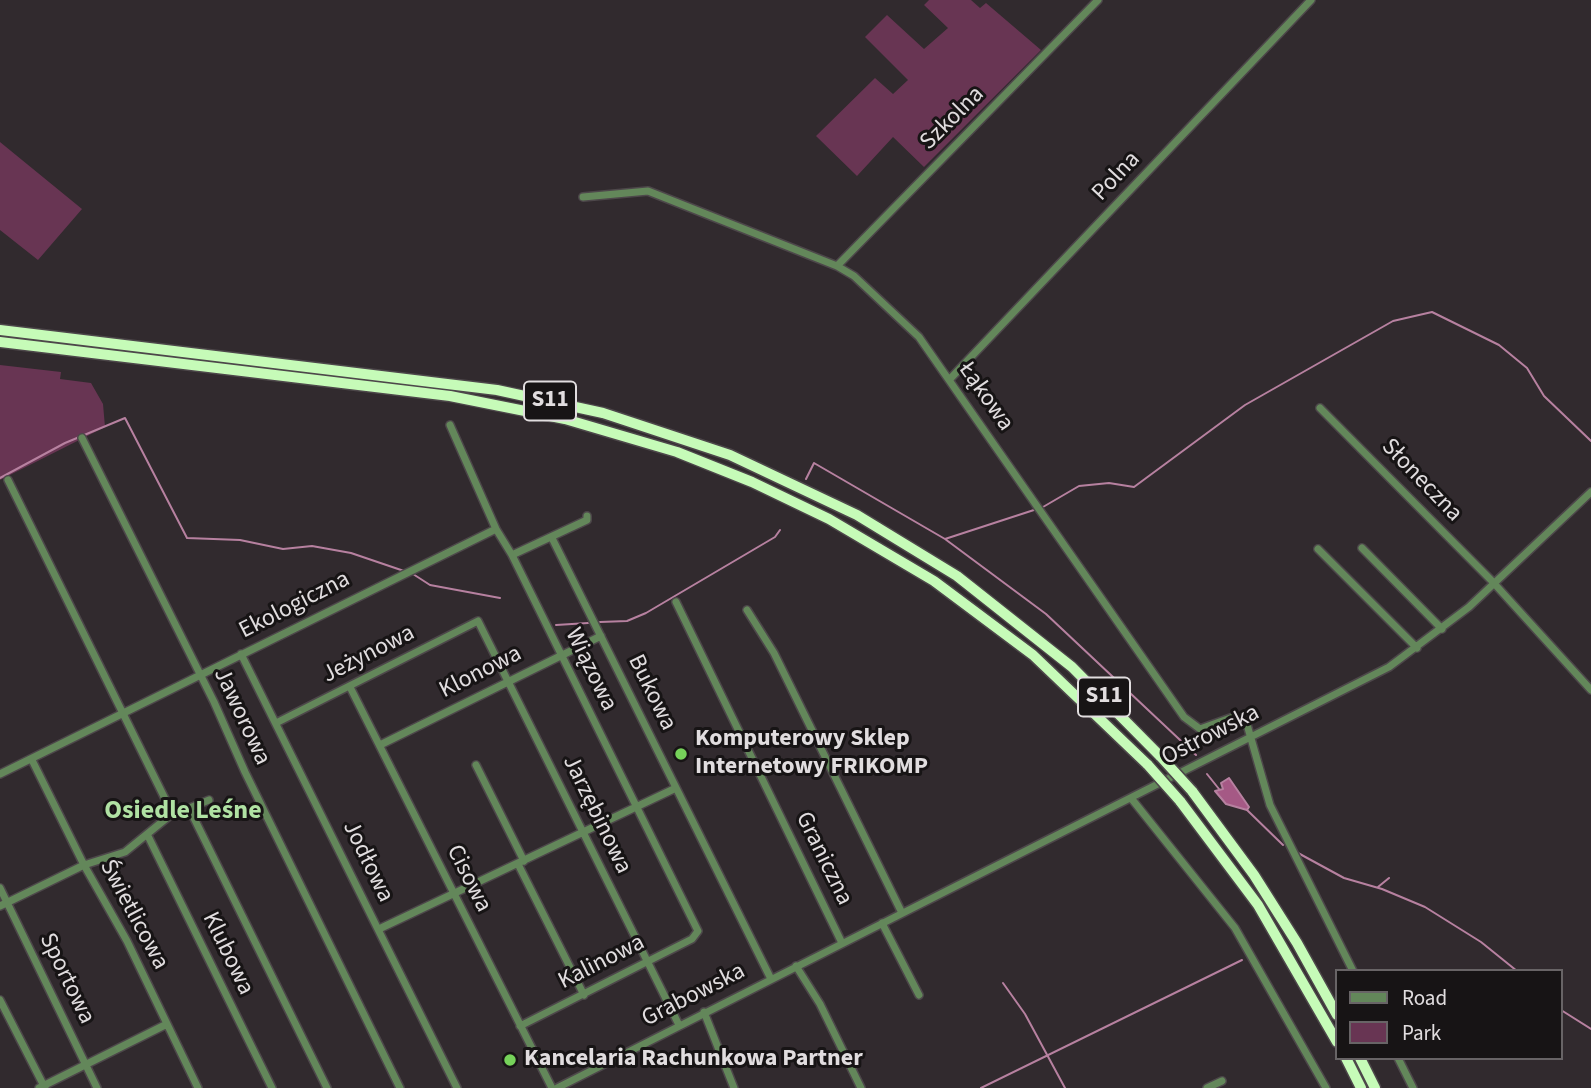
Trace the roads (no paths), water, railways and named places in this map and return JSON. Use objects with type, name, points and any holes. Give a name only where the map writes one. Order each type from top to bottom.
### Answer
[{"type":"highway","name":"S11","points":[[0,330],[496,390],[603,414],[717,451],[821,496],[957,576],[1072,667],[1192,791],[1261,885],[1336,1013]]},
{"type":"highway","name":"S11","points":[[0,342],[450,396],[565,419],[677,452],[810,510],[873,543],[934,582],[1034,655],[1148,765],[1180,801],[1258,905],[1336,1040]]},
{"type":"highway","points":[[1347,1060],[1361,1088]]},
{"type":"highway","points":[[1361,1060],[1375,1088]]},
{"type":"street","name":"Szkolna","points":[[837,266],[1098,0]]},
{"type":"street","name":"Polna","points":[[950,379],[1311,0]]},
{"type":"street","name":"Łąkowa","points":[[583,197],[648,191],[837,266],[854,276],[919,337],[1184,717],[1192,725],[1206,729],[1239,716],[1246,721],[1252,736]]},
{"type":"street","name":"Słoneczna","points":[[1320,408],[1494,584],[1591,690]]},
{"type":"street","name":"Wiązowa","points":[[450,425],[496,529],[512,555],[698,930]]},
{"type":"street","name":"Jaworowa","points":[[82,439],[201,675],[400,1088]]},
{"type":"street","points":[[8,480],[173,815]]},
{"type":"street","name":"Ostrowska","points":[[812,959],[1378,673],[1442,629],[1591,492]]},
{"type":"street","points":[[512,555],[587,520],[587,516]]},
{"type":"street","name":"Ekologiczna","points":[[0,774],[496,529]]},
{"type":"street","name":"Bukowa","points":[[552,538],[771,979]]},
{"type":"street","points":[[1362,548],[1442,629]]},
{"type":"street","points":[[1318,549],[1417,648]]},
{"type":"street","name":"Graniczna","points":[[676,602],[842,943]]},
{"type":"street","points":[[747,610],[774,653],[902,913]]},
{"type":"street","name":"Jarzębinowa","points":[[478,621],[679,1025]]},
{"type":"street","name":"Jeżynowa","points":[[276,723],[478,621]]},
{"type":"street","name":"Klonowa","points":[[380,745],[601,636]]},
{"type":"street","name":"Jodłowa","points":[[241,654],[457,1088]]},
{"type":"street","name":"Cisowa","points":[[350,687],[520,1026],[555,1088]]},
{"type":"street","points":[[1252,736],[1270,804],[1352,969]]},
{"type":"street","name":"Świetlicowa","points":[[32,760],[84,865],[127,941],[198,1088]]},
{"type":"street","points":[[476,765],[583,995]]},
{"type":"street","points":[[379,929],[676,788]]},
{"type":"street","points":[[1130,798],[1235,928],[1326,1088]]},
{"type":"street","points":[[4,904],[84,865],[125,852],[173,815],[209,800]]},
{"type":"street","points":[[189,808],[327,1088]]},
{"type":"street","name":"Klubowa","points":[[148,836],[272,1088]]},
{"type":"street","name":"Sportowa","points":[[0,888],[4,904],[97,1088]]},
{"type":"street","points":[[882,923],[919,995]]},
{"type":"street","name":"Kalinowa","points":[[520,1026],[692,939],[698,930]]},
{"type":"street","name":"Grabowska","points":[[555,1088],[567,1086],[704,1012],[812,959]]},
{"type":"street","points":[[796,966],[820,1004],[861,1088]]},
{"type":"street","points":[[0,1000],[43,1088],[167,1024]]},
{"type":"street","points":[[704,1012],[734,1088]]},
{"type":"street","points":[[1399,1060],[1413,1088]]},
{"type":"street","points":[[1207,1088],[1222,1081]]},
{"type":"waterway","points":[[1043,507],[1079,486],[1109,483],[1134,487],[1245,405],[1393,321],[1432,312],[1499,345],[1527,368],[1544,396],[1591,441]]},
{"type":"waterway","points":[[0,478],[65,443],[125,418],[187,538],[240,540],[283,549],[312,546],[351,553],[404,571]]},
{"type":"waterway","points":[[806,479],[814,463],[945,539],[1046,614],[1196,755]]},
{"type":"waterway","points":[[945,539],[1037,509]]},
{"type":"waterway","points":[[600,622],[627,621],[646,613],[775,537],[780,530]]},
{"type":"waterway","points":[[413,574],[430,585],[500,598]]},
{"type":"waterway","points":[[556,625],[588,623]]},
{"type":"waterway","points":[[1207,774],[1219,789]]},
{"type":"waterway","points":[[1247,810],[1283,845]]},
{"type":"waterway","points":[[1298,853],[1344,878],[1382,889],[1425,907],[1481,942],[1515,969]]},
{"type":"waterway","points":[[1378,887],[1389,878]]},
{"type":"waterway","points":[[981,1088],[1242,960]]},
{"type":"waterway","points":[[1003,983],[1025,1014],[1065,1088]]},
{"type":"waterway","points":[[1563,1011],[1591,1029]]},
{"type":"place","name":"Komputerowy Sklep Internetowy FRIKOMP","points":[[681,754]]},
{"type":"place","name":"Kancelaria Rachunkowa Partner","points":[[510,1060]]},
{"type":"district","name":"Osiedle Leśne","points":[[183,812]]}]
